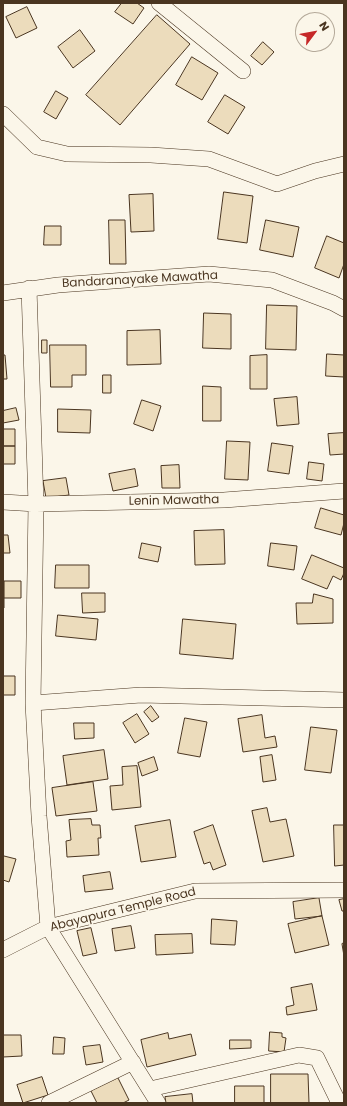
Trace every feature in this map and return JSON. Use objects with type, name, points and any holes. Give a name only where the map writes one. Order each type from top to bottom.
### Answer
[{"type":"street","points":[[159,3],[243,71]]},
{"type":"street","points":[[3,114],[36,147],[67,154],[151,155],[209,159],[277,184],[315,171],[344,164]]},
{"type":"street","name":"Bandaranayake Mawatha","points":[[3,293],[29,288],[209,274],[272,280],[333,303],[344,309]]},
{"type":"street","points":[[29,288],[36,504],[32,703],[48,927],[158,1103]]},
{"type":"street","name":"Lenin Mawatha","points":[[3,502],[36,504],[224,500],[344,491]]},
{"type":"street","points":[[32,703],[141,695],[344,700]]},
{"type":"street","name":"Abayapura Temple Road","points":[[3,950],[48,927],[195,891],[344,890]]},
{"type":"street","points":[[150,1089],[299,1055],[317,1058],[339,1103]]},
{"type":"street","points":[[49,1103],[133,1062]]},
{"type":"building","points":[[122,3],[137,3],[144,8],[133,24],[115,12]]},
{"type":"building","points":[[27,7],[37,28],[16,38],[6,17]]},
{"type":"building","points":[[157,15],[190,44],[120,125],[86,95]]},
{"type":"building","points":[[80,30],[95,51],[73,68],[58,47]]},
{"type":"building","points":[[263,42],[274,52],[262,65],[251,56]]},
{"type":"building","points":[[192,57],[218,73],[202,100],[176,85]]},
{"type":"building","points":[[56,91],[68,98],[56,119],[44,112]]},
{"type":"building","points":[[225,95],[245,107],[228,134],[208,122]]},
{"type":"building","points":[[224,192],[253,196],[247,243],[218,239]]},
{"type":"building","points":[[153,194],[154,231],[131,232],[129,195]]},
{"type":"building","points":[[109,220],[125,220],[126,264],[110,264]]},
{"type":"building","points":[[266,220],[299,227],[293,257],[260,250]]},
{"type":"building","points":[[45,226],[61,226],[61,245],[44,245]]},
{"type":"building","points":[[327,236],[344,243],[344,264],[339,278],[315,268]]},
{"type":"building","points":[[267,305],[297,306],[296,350],[266,349]]},
{"type":"building","points":[[204,313],[231,314],[231,349],[203,348]]},
{"type":"building","points":[[160,330],[161,364],[127,365],[127,331]]},
{"type":"building","points":[[42,340],[47,340],[47,353],[42,353]]},
{"type":"building","points":[[50,345],[86,345],[86,375],[72,375],[72,387],[51,387]]},
{"type":"building","points":[[327,354],[344,355],[344,377],[326,376]]},
{"type":"building","points":[[3,355],[5,355],[7,379],[3,379]]},
{"type":"building","points":[[267,355],[267,389],[250,389],[250,356]]},
{"type":"building","points":[[103,375],[111,375],[111,393],[103,393]]},
{"type":"building","points":[[203,386],[221,387],[221,421],[203,421]]},
{"type":"building","points":[[297,397],[299,424],[277,426],[274,399]]},
{"type":"building","points":[[142,400],[161,406],[153,431],[134,424]]},
{"type":"building","points":[[16,408],[19,420],[3,423],[3,411]]},
{"type":"building","points":[[58,409],[91,410],[90,433],[58,432]]},
{"type":"building","points":[[3,429],[15,429],[15,446],[3,446]]},
{"type":"building","points":[[344,433],[344,454],[330,455],[328,434]]},
{"type":"building","points":[[227,441],[250,442],[248,480],[225,479]]},
{"type":"building","points":[[272,443],[293,446],[289,474],[268,471]]},
{"type":"building","points":[[3,446],[15,446],[15,464],[3,464]]},
{"type":"building","points":[[309,462],[324,464],[322,481],[307,479]]},
{"type":"building","points":[[179,465],[180,488],[162,488],[161,466]]},
{"type":"building","points":[[135,469],[138,486],[113,491],[109,474]]},
{"type":"building","points":[[66,478],[69,495],[46,498],[43,481]]},
{"type":"building","points":[[321,508],[344,515],[341,535],[315,528]]},
{"type":"building","points":[[224,530],[225,564],[195,565],[194,531]]},
{"type":"building","points":[[3,535],[8,535],[10,553],[3,553]]},
{"type":"building","points":[[142,543],[161,547],[158,562],[139,558]]},
{"type":"building","points":[[271,543],[297,546],[294,570],[268,566]]},
{"type":"building","points":[[312,555],[344,568],[344,573],[341,580],[333,576],[327,589],[302,579]]},
{"type":"building","points":[[56,565],[89,565],[89,588],[55,588]]},
{"type":"building","points":[[4,581],[4,608],[3,608]]},
{"type":"building","points":[[4,581],[21,581],[21,598],[4,598]]},
{"type":"building","points":[[82,593],[105,593],[105,612],[83,613]]},
{"type":"building","points":[[314,594],[333,599],[333,623],[297,624],[296,603],[312,603]]},
{"type":"building","points":[[58,615],[98,619],[96,640],[56,636]]},
{"type":"building","points":[[183,619],[236,624],[233,659],[180,654]]},
{"type":"building","points":[[3,676],[15,676],[15,695],[3,695]]},
{"type":"building","points":[[151,706],[159,717],[152,722],[144,712]]},
{"type":"building","points":[[137,714],[149,734],[135,743],[123,723]]},
{"type":"building","points":[[262,715],[265,738],[275,736],[277,747],[243,752],[238,719]]},
{"type":"building","points":[[185,718],[207,722],[200,757],[178,753]]},
{"type":"building","points":[[74,723],[94,723],[94,738],[75,739]]},
{"type":"building","points":[[311,727],[337,730],[331,773],[305,770]]},
{"type":"building","points":[[104,750],[108,779],[67,785],[63,756]]},
{"type":"building","points":[[272,755],[276,780],[263,782],[260,757]]},
{"type":"building","points":[[154,757],[158,770],[142,776],[138,763]]},
{"type":"building","points":[[137,766],[141,807],[112,810],[110,786],[123,785],[122,767]]},
{"type":"building","points":[[93,782],[97,811],[56,816],[52,788]]},
{"type":"building","points":[[267,808],[270,822],[286,819],[294,856],[263,862],[252,811]]},
{"type":"building","points":[[91,819],[92,825],[100,825],[101,838],[98,838],[99,855],[67,857],[66,841],[71,840],[69,820]]},
{"type":"building","points":[[170,820],[176,857],[141,862],[135,826]]},
{"type":"building","points":[[213,825],[226,865],[213,870],[210,862],[204,864],[194,832]]},
{"type":"building","points":[[334,825],[344,825],[344,865],[335,866]]},
{"type":"building","points":[[4,856],[16,859],[9,882],[3,880]]},
{"type":"building","points":[[110,872],[113,889],[85,892],[83,876]]},
{"type":"building","points":[[319,898],[322,916],[295,919],[293,902]]},
{"type":"building","points":[[344,899],[344,911],[342,911],[339,900]]},
{"type":"building","points":[[322,916],[329,945],[295,953],[288,924]]},
{"type":"building","points":[[212,919],[237,921],[235,945],[211,944]]},
{"type":"building","points":[[131,926],[135,948],[115,951],[112,929]]},
{"type":"building","points":[[91,928],[97,953],[83,956],[77,931]]},
{"type":"building","points":[[192,934],[193,953],[156,955],[155,935]]},
{"type":"building","points":[[344,943],[344,956],[342,944]]},
{"type":"building","points":[[312,984],[317,1010],[287,1015],[286,1007],[294,1005],[291,988]]},
{"type":"building","points":[[270,1032],[282,1033],[282,1037],[286,1038],[284,1052],[269,1051]]},
{"type":"building","points":[[168,1033],[169,1039],[191,1034],[196,1055],[147,1067],[141,1040]]},
{"type":"building","points":[[3,1035],[21,1035],[22,1056],[3,1057]]},
{"type":"building","points":[[54,1037],[65,1038],[64,1054],[53,1054]]},
{"type":"building","points":[[230,1040],[251,1040],[251,1048],[230,1049]]},
{"type":"building","points":[[100,1045],[103,1062],[86,1065],[83,1047]]},
{"type":"building","points":[[271,1074],[308,1074],[309,1103],[271,1103]]},
{"type":"building","points":[[42,1077],[48,1095],[23,1103],[17,1085]]},
{"type":"building","points":[[118,1078],[129,1100],[123,1103],[97,1103],[91,1091]]},
{"type":"building","points":[[235,1086],[264,1086],[264,1103],[235,1103]]},
{"type":"building","points":[[192,1094],[193,1103],[166,1103],[165,1097]]}]
